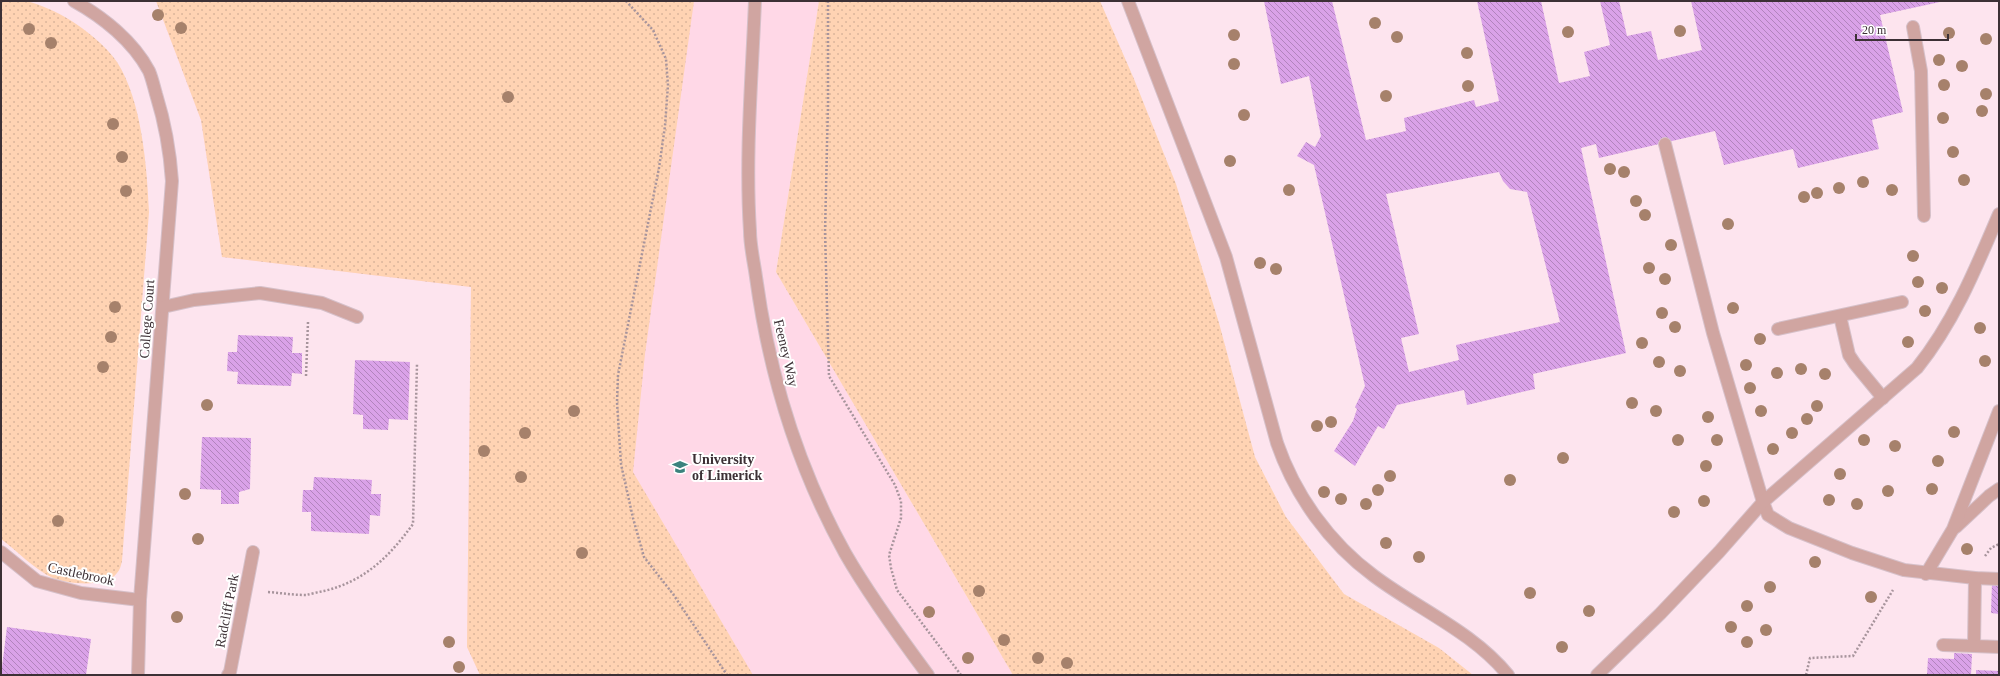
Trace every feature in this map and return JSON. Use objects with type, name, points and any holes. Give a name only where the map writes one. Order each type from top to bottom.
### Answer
[{"type":"street","name":"College Court","points":[[74,1],[90,10],[119,33],[136,52],[149,72],[164,121],[171,155],[172,181],[140,600],[138,675]]},
{"type":"street","name":"Feeney Way","points":[[755,1],[748,158],[750,232],[759,302],[773,370],[794,438],[819,503],[846,554],[928,675]]},
{"type":"street","points":[[1128,1],[1226,257],[1277,443],[1284,463],[1298,488],[1324,528],[1354,560],[1375,577],[1459,632],[1497,661],[1508,675]]},
{"type":"street","points":[[1913,27],[1921,71],[1924,216]]},
{"type":"street","points":[[1665,144],[1713,333],[1763,502],[1768,514],[1789,528],[1852,553],[1904,570],[1926,574],[1999,579]]},
{"type":"street","points":[[1597,675],[1682,591],[1763,502],[1917,368],[1932,350],[1976,269],[1999,214]]},
{"type":"street","points":[[163,307],[194,300],[260,293],[322,302],[357,317]]},
{"type":"street","points":[[1778,329],[1902,302]]},
{"type":"street","points":[[1840,316],[1850,355],[1858,368],[1883,398]]},
{"type":"street","points":[[1926,574],[1953,529],[1999,411]]},
{"type":"street","points":[[1953,529],[1989,496],[1999,489]]},
{"type":"street","name":"Castlebrook","points":[[1,552],[37,581],[81,593],[140,600]]},
{"type":"street","name":"Radcliff Park","points":[[228,675],[230,672],[253,552]]},
{"type":"street","points":[[1974,646],[1975,578]]},
{"type":"street","points":[[1942,645],[1999,647]]},
{"type":"path","points":[[626,1],[653,30],[666,59],[668,85],[665,126],[659,168],[618,375],[617,402],[621,464],[633,518],[644,556],[672,594],[727,675]]},
{"type":"path","points":[[828,1],[828,105],[825,232],[829,376],[896,485],[900,501],[901,518],[889,555],[891,568],[898,590],[961,675]]},
{"type":"path","points":[[306,376],[309,300]]},
{"type":"path","points":[[246,591],[307,595],[336,588],[361,576],[382,562],[398,545],[413,524],[417,364]]},
{"type":"path","points":[[1806,675],[1810,658],[1853,656],[1904,570]]},
{"type":"shaded area","points":[[1,1],[25,1],[37,4],[65,17],[89,33],[102,44],[117,62],[125,78],[138,115],[142,135],[147,175],[149,212],[122,561],[119,570],[112,578],[96,583],[68,582],[53,578],[33,565],[1,539]]},
{"type":"shaded area","name":"University of Limerick","points":[[156,1],[819,1],[776,272],[1013,675],[480,675],[467,647],[471,287],[222,257],[201,120]]},
{"type":"shaded area","name":"University of Limerick","points":[[156,1],[694,1],[645,354],[633,472],[753,675],[480,675],[467,647],[471,287],[222,257],[201,120]]},
{"type":"shaded area","points":[[819,1],[1100,1],[1134,79],[1176,184],[1219,323],[1255,457],[1286,517],[1344,594],[1439,648],[1473,675],[1013,675],[776,272]]},
{"type":"building","points":[[1264,1],[1332,1],[1366,140],[1406,131],[1404,118],[1474,100],[1476,107],[1499,101],[1477,1],[1541,1],[1559,83],[1590,76],[1584,52],[1610,45],[1600,1],[1619,1],[1627,36],[1651,31],[1658,60],[1702,50],[1691,1],[1940,2],[1880,15],[1903,112],[1872,120],[1879,149],[1798,168],[1793,149],[1724,165],[1715,131],[1599,158],[1596,144],[1581,148],[1626,353],[1533,374],[1535,389],[1467,405],[1464,390],[1397,405],[1384,429],[1378,426],[1355,466],[1334,451],[1353,421],[1357,409],[1355,407],[1365,386],[1314,165],[1297,156],[1306,142],[1315,147],[1321,136],[1309,76],[1281,84]],"holes":[[[1499,172],[1503,181],[1510,189],[1527,192],[1560,322],[1456,345],[1459,360],[1409,372],[1401,338],[1419,334],[1386,194]]]},
{"type":"building","points":[[238,335],[293,337],[292,353],[302,353],[302,374],[292,373],[291,386],[237,384],[238,372],[227,371],[228,352],[237,352]]},
{"type":"building","points":[[355,360],[410,362],[408,420],[389,419],[388,430],[363,429],[363,415],[353,414]]},
{"type":"building","points":[[202,437],[251,438],[250,489],[239,492],[239,504],[221,504],[221,490],[200,489]]},
{"type":"building","points":[[314,477],[372,480],[371,494],[381,494],[380,516],[370,515],[369,534],[311,531],[311,512],[302,512],[303,490],[313,490]]},
{"type":"building","points":[[1992,583],[1999,583],[1999,614],[1991,613]]},
{"type":"building","points":[[7,627],[91,639],[86,675],[1,675]]},
{"type":"building","points":[[1954,653],[1972,654],[1971,675],[1927,675],[1928,658],[1954,659]]},
{"type":"building","points":[[1976,670],[1999,671],[1999,675],[1976,675]]},
{"type":"place","name":"University of Limerick","points":[[680,467]]}]
